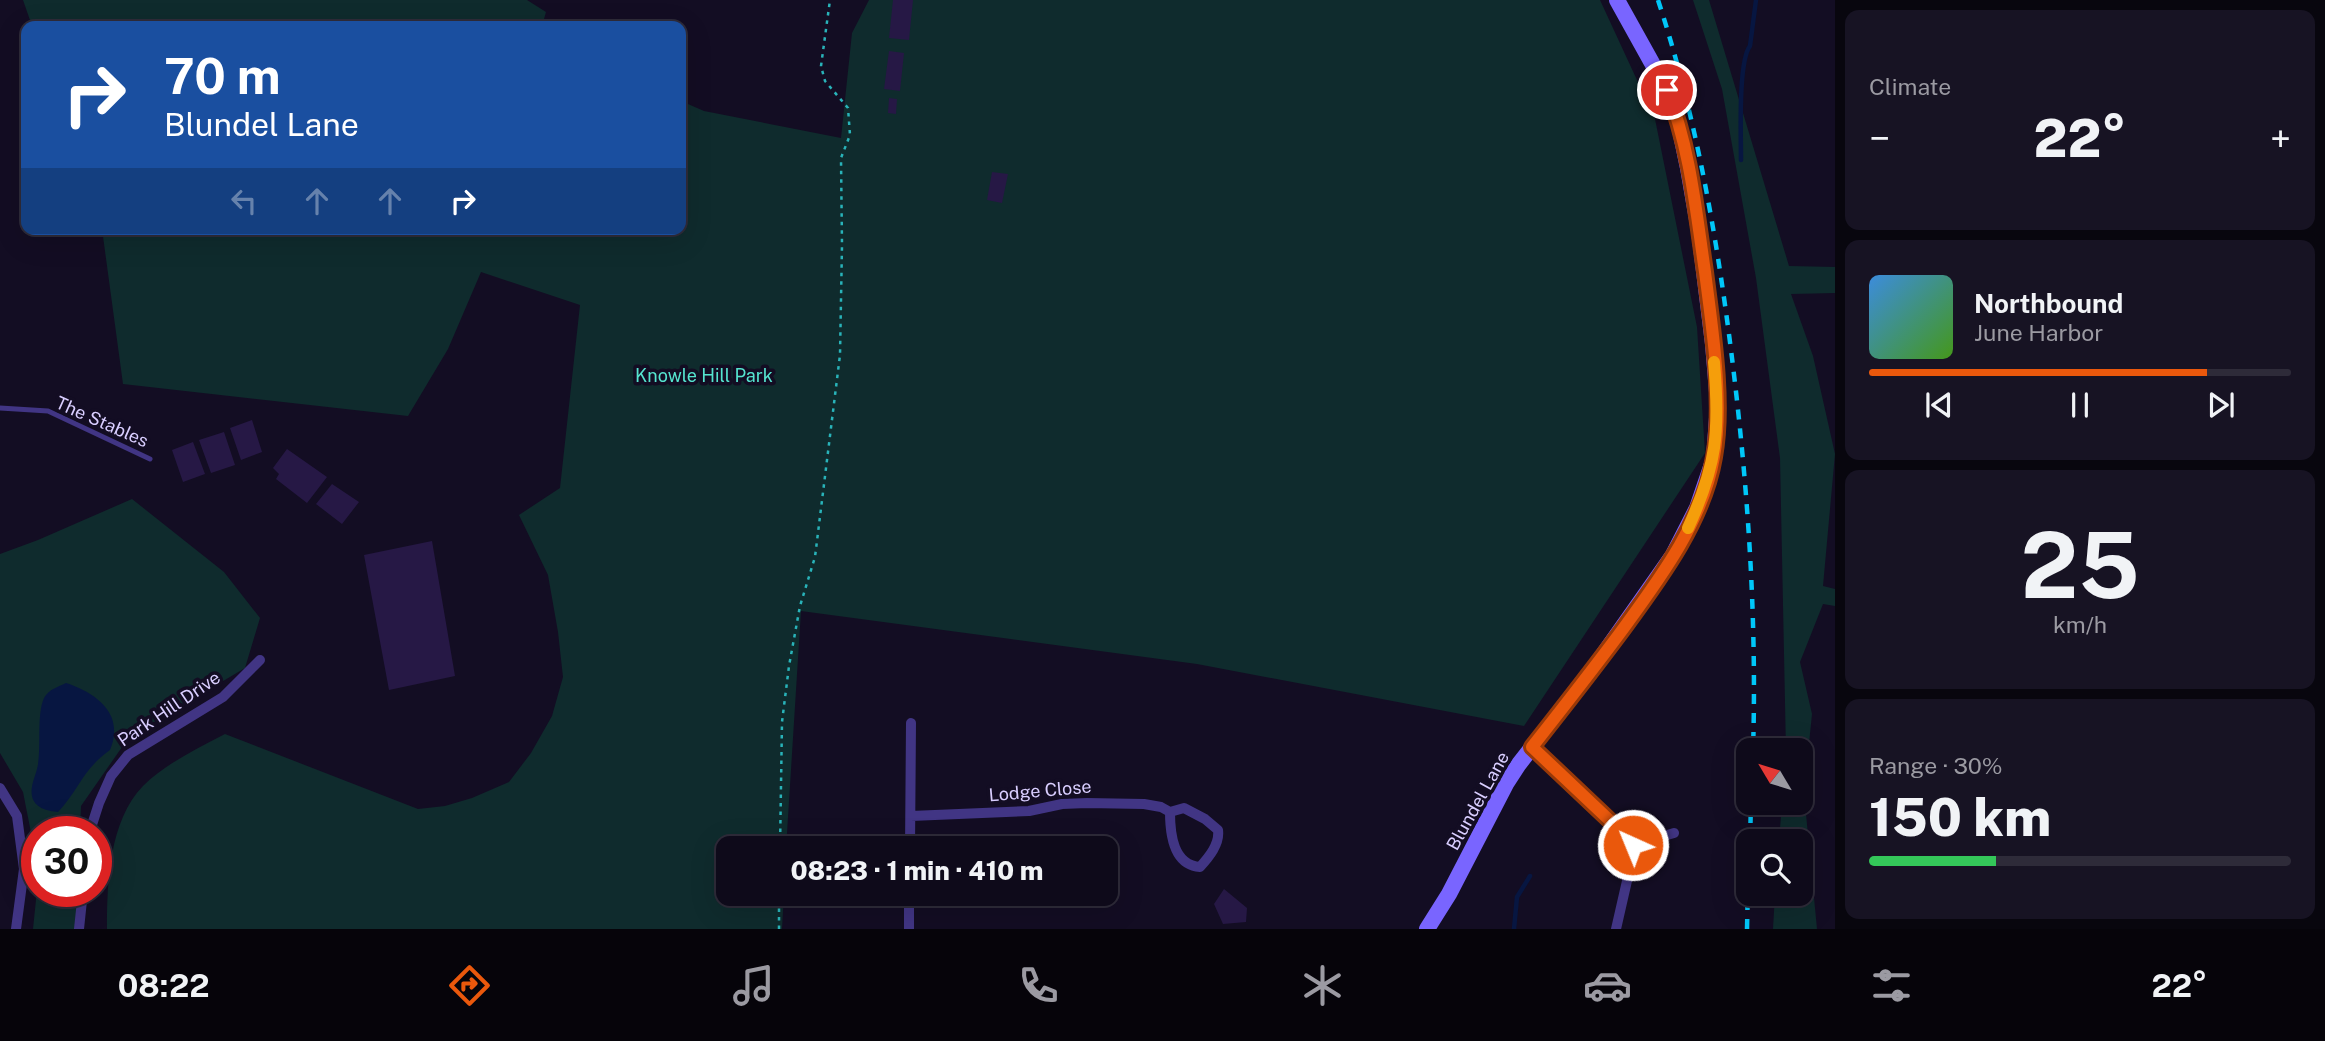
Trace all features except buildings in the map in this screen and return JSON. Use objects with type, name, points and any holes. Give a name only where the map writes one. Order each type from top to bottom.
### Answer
[{"type":"street","name":"Blundel Lane","points":[[1427,929],[1449,894],[1506,784],[1595,666],[1667,564],[1697,508],[1714,458],[1718,404],[1713,344],[1699,231],[1679,125],[1667,90],[1617,0]]},
{"type":"street","name":"Park Hill Drive","points":[[95,816],[111,776],[128,755],[223,697],[260,660]]},
{"type":"street","points":[[911,723],[911,836]]},
{"type":"street","points":[[1532,747],[1633,845],[1616,929]]},
{"type":"street","points":[[0,789],[17,816],[24,869],[16,929]]},
{"type":"street","name":"Lodge Close","points":[[911,816],[1029,811],[1062,804],[1087,803],[1144,804],[1161,807],[1170,812],[1184,808],[1218,830],[1219,837],[1209,858],[1200,867],[1191,867],[1181,859],[1170,828],[1170,812]]},
{"type":"street","points":[[1633,845],[1674,833]]},
{"type":"street","points":[[909,906],[909,929]]},
{"type":"street","points":[[79,929],[81,907]]},
{"type":"lane","name":"The Stables","points":[[0,408],[48,411],[150,459]]},
{"type":"path","points":[[780,836],[782,722],[800,606],[815,557],[839,355],[841,158],[850,135],[848,108],[825,81],[821,66],[830,0]]},
{"type":"path","points":[[779,906],[779,929]]},
{"type":"green space","points":[[23,0],[527,0],[546,12],[543,21],[30,21]]},
{"type":"green space","name":"Knowle Hill Park","points":[[869,0],[1600,0],[1655,119],[1697,327],[1705,453],[1524,726],[1197,664],[801,611],[787,836],[716,836],[716,906],[783,906],[782,929],[107,929],[108,907],[112,907],[112,853],[123,817],[132,800],[143,786],[162,770],[225,734],[418,809],[445,806],[472,798],[509,782],[531,753],[552,716],[563,677],[548,575],[519,515],[560,488],[580,305],[481,272],[448,349],[408,416],[123,384],[103,235],[686,235],[686,103],[704,111],[841,138],[852,33]]},
{"type":"green space","points":[[1693,0],[1709,0],[1789,266],[1835,267],[1835,293],[1791,294],[1813,356],[1835,454],[1823,586],[1835,589],[1835,606],[1823,604],[1800,662],[1812,714],[1810,738],[1786,738],[1780,458],[1756,278],[1722,89]]},
{"type":"green space","points":[[132,499],[224,572],[260,618],[245,668],[129,737],[81,806],[81,816],[28,816],[23,792],[0,753],[0,554]]},
{"type":"green space","points":[[1781,816],[1806,816],[1807,829],[1780,829]]},
{"type":"green space","points":[[1813,887],[1817,929],[1773,929],[1774,906],[1813,906]]},
{"type":"green space","points":[[35,907],[77,907],[76,929],[33,929]]},
{"type":"water","points":[[66,683],[99,700],[110,715],[114,735],[110,750],[93,765],[58,812],[38,806],[33,800],[32,789],[38,761],[40,714],[44,698],[51,690]]},
{"type":"waterway","points":[[1741,160],[1742,83],[1756,0]]},
{"type":"waterway","points":[[1514,929],[1517,897],[1530,876]]},
{"type":"railway","points":[[1658,0],[1704,177],[1732,358],[1750,554],[1754,653],[1753,738]]},
{"type":"railway","points":[[1750,829],[1751,816]]},
{"type":"railway","points":[[1747,929],[1748,906]]},
{"type":"slow traffic","points":[[1688,528],[1708,481],[1714,458],[1718,404],[1714,362]]},
{"type":"route","points":[[1633,845],[1532,747],[1656,582],[1687,531],[1708,481],[1714,458],[1718,404],[1707,291],[1688,168],[1679,125],[1667,90]]}]
